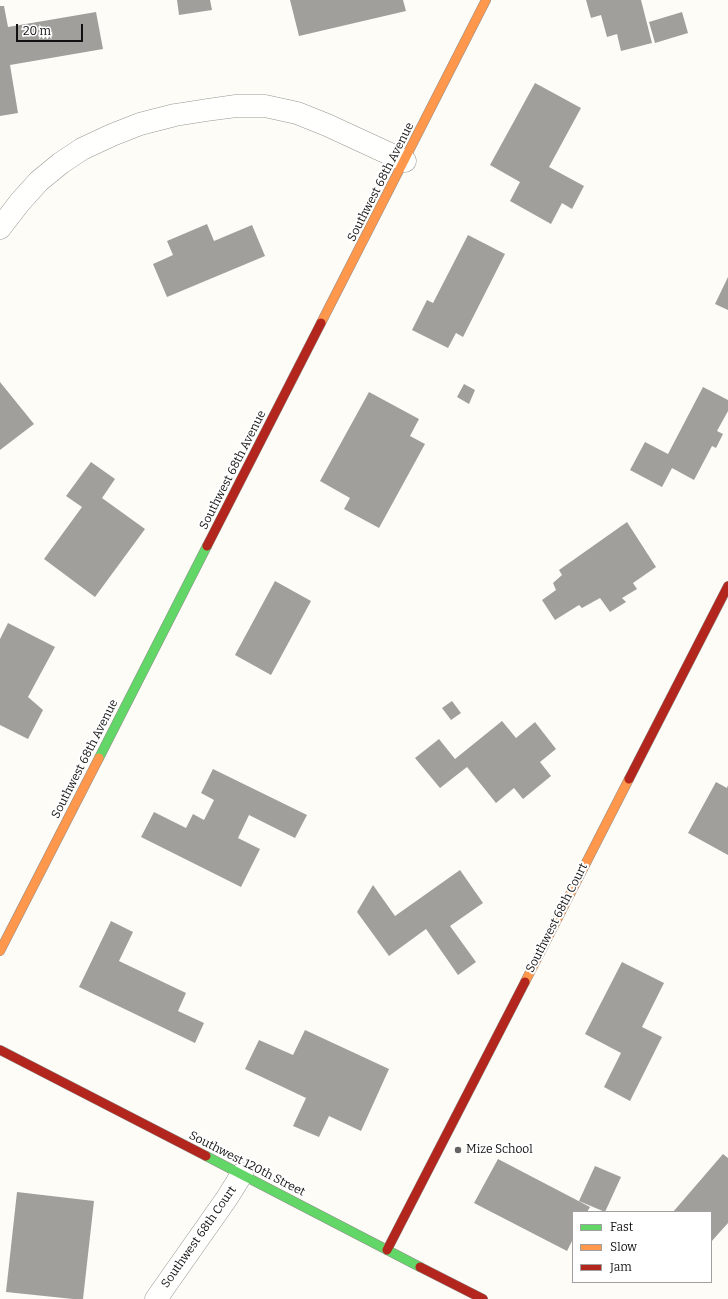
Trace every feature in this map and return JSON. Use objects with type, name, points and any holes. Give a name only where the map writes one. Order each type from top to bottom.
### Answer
[{"type":"street","name":"Southwest 68th Avenue","points":[[0,951],[486,0]]},
{"type":"street","points":[[0,228],[20,202],[39,181],[61,163],[82,149],[140,124],[175,115],[236,106],[265,106],[298,113],[405,161]]},
{"type":"street","name":"Southwest 68th Court","points":[[387,1250],[728,586]]},
{"type":"street","name":"Southwest 120th Street","points":[[0,1050],[483,1299]]},
{"type":"street","name":"Southwest 68th Court","points":[[156,1299],[227,1198],[242,1174]]},
{"type":"building","points":[[177,0],[210,0],[212,10],[179,15]]},
{"type":"building","points":[[290,0],[403,0],[406,11],[299,36]]},
{"type":"building","points":[[586,0],[641,0],[652,43],[621,51],[617,34],[607,37],[601,15],[591,18]]},
{"type":"building","points":[[0,6],[4,6],[8,27],[96,12],[103,49],[10,65],[18,113],[0,116]]},
{"type":"building","points":[[682,12],[688,33],[655,43],[649,22]]},
{"type":"building","points":[[535,83],[581,108],[549,167],[584,186],[572,209],[562,203],[551,224],[510,201],[520,182],[490,165]]},
{"type":"building","points":[[207,224],[214,241],[252,225],[265,256],[167,297],[153,264],[173,255],[167,241]]},
{"type":"building","points":[[468,235],[505,254],[463,337],[456,333],[448,348],[412,330],[427,300],[433,303]]},
{"type":"building","points":[[728,277],[728,310],[715,304]]},
{"type":"building","points":[[0,382],[34,424],[0,450]]},
{"type":"building","points":[[464,384],[475,390],[469,404],[457,397]]},
{"type":"building","points":[[703,387],[728,400],[728,411],[717,431],[723,434],[716,448],[712,446],[694,480],[672,468],[662,487],[630,470],[645,442],[668,454]]},
{"type":"building","points":[[369,392],[419,419],[410,436],[425,444],[379,528],[344,509],[350,498],[320,481]]},
{"type":"building","points":[[91,462],[115,479],[102,498],[145,529],[95,597],[44,559],[82,507],[66,496]]},
{"type":"building","points":[[627,522],[656,567],[633,583],[637,589],[622,598],[626,602],[610,612],[600,598],[582,608],[579,605],[555,620],[542,600],[556,590],[553,583],[562,575],[559,570]]},
{"type":"building","points":[[275,581],[311,601],[271,675],[235,655]]},
{"type":"building","points":[[8,623],[55,647],[28,697],[43,710],[28,739],[0,725],[0,639]]},
{"type":"building","points":[[452,701],[461,713],[451,720],[442,708]]},
{"type":"building","points":[[502,721],[516,738],[535,722],[556,749],[540,762],[551,776],[523,799],[514,788],[496,803],[467,767],[440,788],[415,758],[439,739],[455,759]]},
{"type":"building","points":[[213,769],[307,815],[295,838],[249,815],[238,838],[260,849],[241,887],[141,837],[154,812],[186,828],[193,814],[204,820],[214,800],[201,793]]},
{"type":"building","points":[[716,782],[727,788],[728,785],[728,855],[688,833]]},
{"type":"building","points":[[460,870],[483,903],[450,926],[476,962],[458,975],[426,929],[389,956],[357,912],[373,885],[395,916]]},
{"type":"building","points":[[111,921],[133,932],[119,961],[186,993],[178,1011],[204,1023],[195,1043],[79,987]]},
{"type":"building","points":[[622,962],[664,983],[642,1027],[662,1037],[630,1101],[604,1087],[621,1053],[585,1034]]},
{"type":"building","points":[[305,1030],[389,1069],[361,1131],[329,1116],[319,1137],[293,1126],[306,1098],[245,1069],[259,1040],[293,1055]]},
{"type":"building","points":[[723,1154],[728,1158],[728,1223],[712,1241],[712,1211],[674,1211]]},
{"type":"building","points":[[498,1159],[590,1207],[588,1211],[572,1211],[572,1241],[567,1251],[474,1203]]},
{"type":"building","points":[[595,1166],[621,1177],[605,1211],[579,1201]]},
{"type":"building","points":[[17,1192],[94,1201],[83,1299],[6,1292]]},
{"type":"traffic: fast","points":[[99,758],[207,546]]},
{"type":"traffic: fast","points":[[206,1156],[420,1267]]},
{"type":"traffic: slow","points":[[321,323],[486,0]]},
{"type":"traffic: slow","points":[[0,951],[99,758]]},
{"type":"traffic: slow","points":[[525,982],[629,779]]},
{"type":"traffic: jam","points":[[207,546],[321,323]]},
{"type":"traffic: jam","points":[[629,779],[728,586]]},
{"type":"traffic: jam","points":[[387,1250],[525,982]]},
{"type":"traffic: jam","points":[[0,1050],[206,1156]]},
{"type":"traffic: jam","points":[[420,1267],[483,1299]]},
{"type":"place","name":"Mize School","points":[[458,1150]]}]
